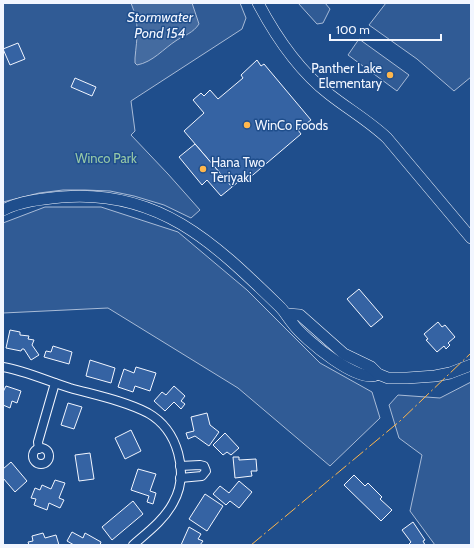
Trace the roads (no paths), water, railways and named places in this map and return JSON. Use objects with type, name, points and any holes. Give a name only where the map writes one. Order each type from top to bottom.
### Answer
[{"type":"main road","points":[[258,3],[272,29],[301,67],[329,94],[378,129],[387,138],[471,238]]},
{"type":"main road","points":[[3,210],[44,198],[70,196],[116,200],[146,207],[180,222],[200,237],[252,280],[287,314],[293,324],[328,356],[361,374],[372,377],[378,374],[388,378],[434,376],[450,373],[471,365]]},
{"type":"street","points":[[3,367],[14,369],[128,405],[153,416],[172,438],[178,452],[180,471],[177,494],[168,511],[156,525],[133,545]]},
{"type":"street","points":[[39,449],[38,442],[56,383]]},
{"type":"water","name":"Stormwater Pond 154","points":[[131,3],[192,3],[199,24],[192,32],[177,40],[153,58],[137,65],[135,63],[135,58],[137,24]]},
{"type":"place","name":"Panther Lake Elementary","points":[[390,75]]},
{"type":"place","name":"WinCo Foods","points":[[247,125]]},
{"type":"place","name":"Hana Two Teriyaki","points":[[203,169]]},
{"type":"park label","name":"Winco Park","points":[[106,158]]}]
